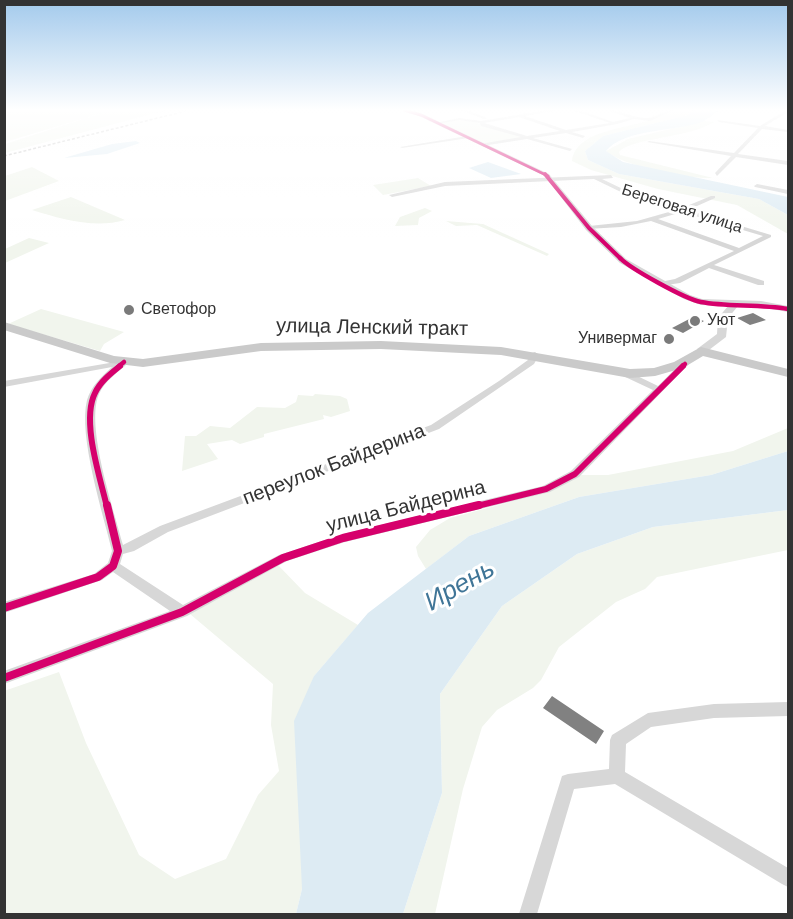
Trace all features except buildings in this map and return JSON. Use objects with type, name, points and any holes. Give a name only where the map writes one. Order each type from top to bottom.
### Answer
[{"type":"main road","name":"улица Ленский тракт","points":[[4,326],[124,362],[153,362],[257,347],[311,343],[375,344],[536,355],[644,375],[669,371],[685,364],[701,351]]},
{"type":"main road","points":[[701,351],[789,373]]},
{"type":"street","points":[[500,153],[538,170],[553,180],[589,228],[622,261],[701,302],[723,318]]},
{"type":"street","points":[[721,153],[789,163]]},
{"type":"street","points":[[717,174],[735,155]]},
{"type":"street","points":[[392,195],[445,184],[611,177]]},
{"type":"street","name":"Береговая улица","points":[[596,178],[627,193],[769,236],[741,251]]},
{"type":"street","points":[[757,186],[789,192]]},
{"type":"street","points":[[589,228],[607,228],[651,219],[712,197]]},
{"type":"street","points":[[651,219],[741,251]]},
{"type":"street","points":[[663,284],[677,281],[741,251]]},
{"type":"street","points":[[709,266],[761,283]]},
{"type":"street","points":[[701,302],[734,305],[761,304],[784,308]]},
{"type":"street","points":[[701,351],[722,335],[723,318],[734,305]]},
{"type":"street","name":"переулок Байдерина","points":[[118,551],[129,548],[164,529],[435,427],[502,383],[531,362],[536,355]]},
{"type":"street","points":[[4,384],[124,362]]},
{"type":"street","points":[[4,608],[98,577],[113,566],[118,551],[89,428],[92,400],[104,378],[124,362]]},
{"type":"street","name":"улица Байдерина","points":[[4,678],[182,612],[283,558],[343,538],[546,489],[575,474],[685,364]]},
{"type":"street","points":[[624,373],[660,390]]},
{"type":"street","points":[[113,566],[182,612]]},
{"type":"street","points":[[617,776],[618,740],[648,720],[714,711],[789,709]]},
{"type":"street","points":[[528,915],[568,782],[617,776],[789,878]]},
{"type":"shaded area","points":[[575,153],[586,153],[588,160],[619,174],[759,199],[788,215],[788,234],[737,205],[658,189],[591,170],[572,161]]},
{"type":"shaded area","points":[[609,153],[619,153],[620,155],[713,178],[657,171]]},
{"type":"shaded area","points":[[32,167],[59,181],[5,201],[5,176]]},
{"type":"shaded area","points":[[418,178],[431,186],[383,195],[373,185]]},
{"type":"shaded area","points":[[71,197],[125,220],[114,223],[90,223],[32,210]]},
{"type":"shaded area","points":[[425,208],[432,211],[419,218],[418,225],[395,226],[400,217]]},
{"type":"shaded area","points":[[446,221],[483,224],[549,254],[547,256],[477,225],[456,226]]},
{"type":"shaded area","points":[[29,238],[49,243],[5,263],[5,249]]},
{"type":"shaded area","points":[[41,309],[124,332],[104,344],[100,351],[8,324]]},
{"type":"shaded area","points":[[315,394],[340,396],[347,399],[350,411],[331,417],[323,415],[324,419],[264,434],[264,437],[240,444],[232,440],[207,444],[218,459],[182,471],[185,436],[196,436],[210,426],[230,428],[257,407],[285,408],[296,402],[298,395],[313,396]]},
{"type":"shaded area","points":[[788,428],[788,451],[711,475],[579,497],[469,536],[426,569],[418,556],[416,547],[430,530],[450,518],[544,493],[581,475],[608,475],[733,451]]},
{"type":"shaded area","points":[[788,510],[788,550],[657,577],[645,589],[616,602],[559,647],[541,680],[533,688],[497,710],[482,727],[463,789],[435,914],[403,914],[442,793],[440,694],[502,606],[577,554],[653,527]]},
{"type":"shaded area","points":[[278,565],[305,593],[358,625],[314,676],[302,889],[296,914],[5,914],[4,691],[59,672],[86,743],[139,855],[175,879],[226,859],[258,795],[279,771],[271,725],[273,684],[190,614]]},
{"type":"water","points":[[82,153],[110,153],[107,154],[64,158]]},
{"type":"water","points":[[586,153],[609,153],[623,162],[788,197],[788,215],[759,199],[619,174],[588,160]]},
{"type":"water","points":[[488,162],[521,174],[491,178],[469,168]]},
{"type":"water","name":"Ирень","points":[[788,451],[788,510],[653,527],[577,554],[502,606],[440,694],[442,793],[403,914],[296,914],[302,889],[294,721],[314,676],[368,613],[469,536],[579,497],[711,475]]},
{"type":"railway","points":[[4,156],[17,153]]},
{"type":"cycle path","points":[[501,153],[547,175],[589,228],[623,261],[687,297],[701,302],[761,304],[788,309]]},
{"type":"cycle path","points":[[4,608],[98,577],[113,566],[118,551],[94,452],[90,413],[97,388],[124,362]]},
{"type":"cycle path","points":[[4,678],[182,612],[283,558],[343,538],[546,489],[575,474],[685,364]]},
{"type":"place","name":"Светофор","points":[[129,310]]},
{"type":"place","name":"Уют","points":[[695,321]]},
{"type":"place","name":"Универмаг","points":[[669,339]]}]
